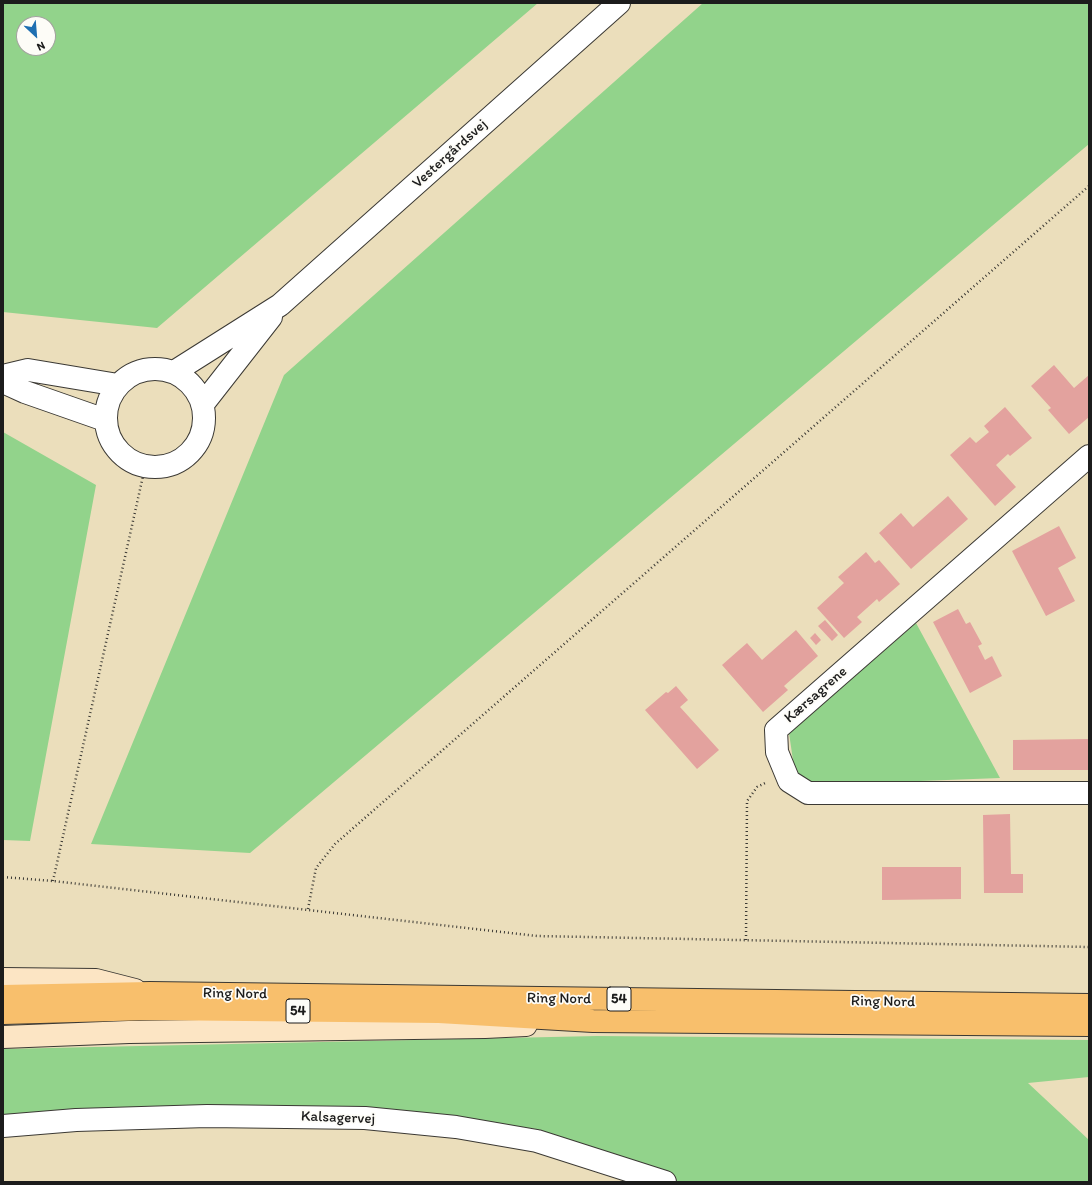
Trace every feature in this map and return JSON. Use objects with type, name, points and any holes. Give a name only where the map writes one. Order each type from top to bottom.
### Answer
[{"type":"highway","name":"54","points":[[3,996],[150,993]]},
{"type":"highway","name":"Ring Nord","points":[[150,993],[1089,1005]]},
{"type":"highway","name":"Ring Nord","points":[[3,1013],[149,1009],[439,1012],[593,1021]]},
{"type":"highway","name":"54","points":[[593,1021],[1089,1025]]},
{"type":"main road","points":[[3,979],[96,980],[150,993]]},
{"type":"main road","points":[[3,1037],[129,1032],[485,1027],[593,1021]]},
{"type":"street","name":"Vestergårdsvej","points":[[174,372],[280,305],[620,3]]},
{"type":"street","name":"Vestergårdsvej","points":[[203,404],[280,305]]},
{"type":"street","points":[[159,368],[174,372],[187,380],[197,391],[203,404],[204,421],[201,438],[191,452],[178,462],[162,467],[146,467],[133,463],[122,456],[113,446],[107,434],[105,420],[106,408],[110,396],[118,385],[130,375],[144,369],[159,368]]},
{"type":"street","points":[[3,376],[28,370],[118,385]]},
{"type":"street","points":[[3,382],[25,392],[105,420]]},
{"type":"street","name":"Kærsagrene","points":[[1089,456],[776,730],[777,752],[789,781],[808,793],[1089,793]]},
{"type":"street","name":"Kalsagervej","points":[[3,1126],[76,1120],[207,1116],[365,1118],[456,1127],[537,1141],[665,1182]]},
{"type":"path","points":[[308,909],[316,868],[335,844],[1089,186]]},
{"type":"path","points":[[53,881],[146,467]]},
{"type":"path","points":[[746,940],[747,800],[757,787],[786,774]]},
{"type":"path","points":[[3,877],[53,881],[308,909],[537,936],[1089,947]]},
{"type":"green space","points":[[3,3],[538,3],[157,328],[3,312]]},
{"type":"green space","points":[[703,3],[1089,3],[1089,144],[250,853],[91,844],[284,375]]},
{"type":"green space","points":[[3,432],[96,485],[30,841],[3,840]]},
{"type":"green space","points":[[916,623],[1000,778],[814,785],[795,774],[789,733]]},
{"type":"green space","points":[[597,1036],[1089,1040],[1089,1077],[1028,1083],[1089,1140],[1089,1182],[680,1182],[536,1129],[363,1106],[3,1117],[3,1049]]},
{"type":"building","points":[[1054,365],[1074,388],[1089,375],[1089,417],[1069,434],[1048,410],[1051,408],[1031,386]]},
{"type":"building","points":[[1005,407],[1032,438],[1010,456],[1008,454],[996,465],[1016,487],[995,506],[950,455],[970,437],[976,443],[989,432],[984,426]]},
{"type":"building","points":[[948,496],[968,519],[911,569],[879,533],[901,513],[913,527]]},
{"type":"building","points":[[1059,526],[1076,558],[1058,568],[1075,601],[1046,616],[1012,551]]},
{"type":"building","points":[[866,552],[875,563],[879,560],[900,584],[879,602],[877,599],[857,617],[862,622],[844,638],[817,608],[844,583],[838,577]]},
{"type":"building","points":[[958,609],[966,624],[970,622],[982,644],[978,646],[985,660],[992,656],[1002,676],[970,693],[933,622]]},
{"type":"building","points":[[825,620],[838,635],[832,641],[818,626]]},
{"type":"building","points":[[796,630],[818,656],[784,686],[788,690],[763,712],[722,665],[747,643],[762,660]]},
{"type":"building","points":[[815,633],[821,640],[816,645],[810,638]]},
{"type":"building","points":[[676,686],[688,700],[680,707],[719,750],[697,769],[645,710],[666,692],[668,693]]},
{"type":"building","points":[[1089,739],[1089,770],[1013,770],[1013,740]]},
{"type":"building","points":[[1010,814],[1011,874],[1023,874],[1023,893],[984,893],[983,815]]},
{"type":"building","points":[[882,867],[961,867],[961,899],[882,900]]}]
